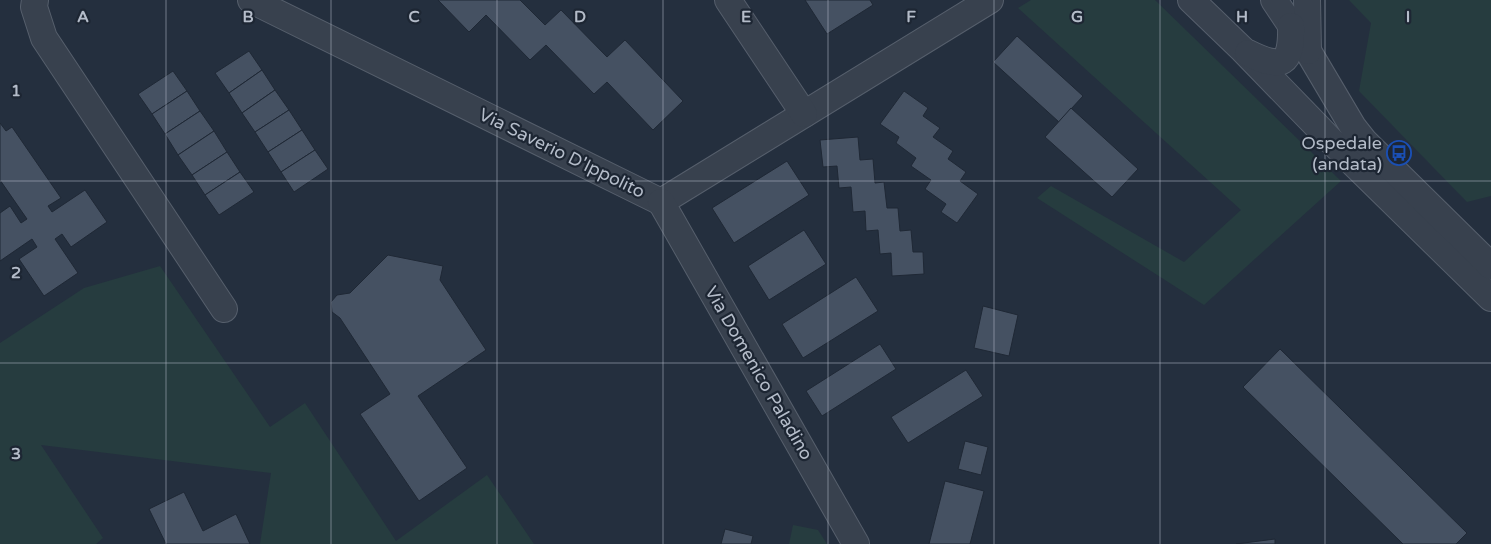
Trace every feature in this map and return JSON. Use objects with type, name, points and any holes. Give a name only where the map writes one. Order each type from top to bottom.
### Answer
[{"type":"street","points":[[35,0],[34,7],[44,38],[224,309]]},
{"type":"street","name":"Via Saverio D'Ippolito","points":[[251,0],[661,202],[990,0]]},
{"type":"street","points":[[728,0],[804,114]]},
{"type":"street","points":[[1191,0],[1491,298]]},
{"type":"street","points":[[1274,0],[1308,51],[1348,120],[1364,141],[1491,266]]},
{"type":"street","points":[[1307,0],[1308,51]]},
{"type":"street","points":[[1243,50],[1265,62],[1277,63],[1285,59],[1289,52],[1291,26]]},
{"type":"street","name":"Via Domenico Paladino","points":[[661,202],[856,544]]},
{"type":"green space","points":[[1031,0],[1155,0],[1341,181],[1204,305],[1037,198],[1051,186],[1184,262],[1241,210],[1018,8]]},
{"type":"green space","points":[[1349,0],[1491,0],[1491,196],[1467,202],[1359,91],[1371,23]]},
{"type":"green space","points":[[160,266],[270,427],[305,403],[396,541],[487,475],[534,544],[260,544],[271,473],[41,445],[103,538],[96,544],[0,544],[0,343],[84,288]]},
{"type":"green space","points":[[793,525],[818,530],[827,544],[789,544]]},
{"type":"building","points":[[438,0],[520,0],[545,25],[561,10],[607,57],[625,40],[683,101],[653,130],[607,82],[594,94],[546,45],[530,60],[486,15],[469,32]]},
{"type":"building","points":[[805,0],[870,0],[873,5],[827,34]]},
{"type":"building","points":[[1017,36],[1083,96],[1059,122],[993,62]]},
{"type":"building","points":[[249,51],[262,70],[229,93],[215,73]]},
{"type":"building","points":[[262,70],[275,90],[242,113],[229,93]]},
{"type":"building","points":[[173,71],[187,91],[152,114],[138,94]]},
{"type":"building","points":[[275,90],[289,110],[255,132],[242,113]]},
{"type":"building","points":[[187,91],[200,111],[165,134],[152,114]]},
{"type":"building","points":[[904,91],[928,108],[923,116],[940,128],[933,137],[953,151],[948,159],[966,172],[960,181],[978,194],[957,223],[941,212],[946,204],[925,189],[931,180],[911,166],[916,158],[896,143],[899,137],[880,124]]},
{"type":"building","points":[[1071,108],[1138,169],[1112,197],[1045,137]]},
{"type":"building","points":[[289,110],[302,130],[268,152],[255,132]]},
{"type":"building","points":[[200,111],[214,131],[178,155],[165,134]]},
{"type":"building","points":[[0,123],[6,131],[12,127],[61,198],[48,206],[52,212],[85,190],[107,222],[71,247],[62,234],[55,239],[78,273],[44,296],[19,259],[37,247],[32,239],[0,261],[0,213],[10,206],[21,223],[27,219],[0,180]]},
{"type":"building","points":[[302,130],[315,150],[281,172],[268,152]]},
{"type":"building","points":[[214,131],[227,152],[192,175],[178,155]]},
{"type":"building","points":[[858,137],[860,160],[873,159],[875,183],[884,182],[887,208],[898,208],[900,231],[911,230],[913,252],[923,252],[924,274],[892,276],[891,253],[880,254],[878,230],[866,231],[865,211],[853,212],[851,187],[839,188],[837,166],[823,167],[820,140]]},
{"type":"building","points":[[315,150],[328,169],[294,192],[281,172]]},
{"type":"building","points":[[227,152],[240,172],[205,195],[192,175]]},
{"type":"building","points":[[787,161],[809,195],[734,243],[712,208]]},
{"type":"building","points":[[240,172],[254,192],[219,215],[205,195]]},
{"type":"building","points":[[804,230],[826,264],[769,300],[748,266]]},
{"type":"building","points":[[388,255],[443,266],[440,280],[486,350],[418,396],[467,468],[419,501],[360,414],[390,394],[340,318],[332,312],[331,302],[337,295],[350,293]]},
{"type":"building","points":[[856,277],[878,311],[803,358],[782,324]]},
{"type":"building","points":[[983,306],[1018,315],[1009,356],[974,348]]},
{"type":"building","points":[[880,344],[896,369],[822,416],[806,391]]},
{"type":"building","points":[[1280,349],[1467,533],[1456,544],[1403,544],[1243,387]]},
{"type":"building","points":[[966,370],[983,396],[908,443],[891,417]]},
{"type":"building","points":[[965,441],[988,447],[981,475],[958,469]]},
{"type":"building","points":[[945,481],[984,491],[970,544],[929,544]]},
{"type":"building","points":[[184,492],[203,531],[236,514],[250,544],[166,544],[149,509]]},
{"type":"building","points":[[725,529],[753,536],[751,544],[721,544]]},
{"type":"building","points":[[1275,539],[1275,544],[1236,544]]},
{"type":"place","name":"Ospedale (andata)","points":[[1399,153]]}]
